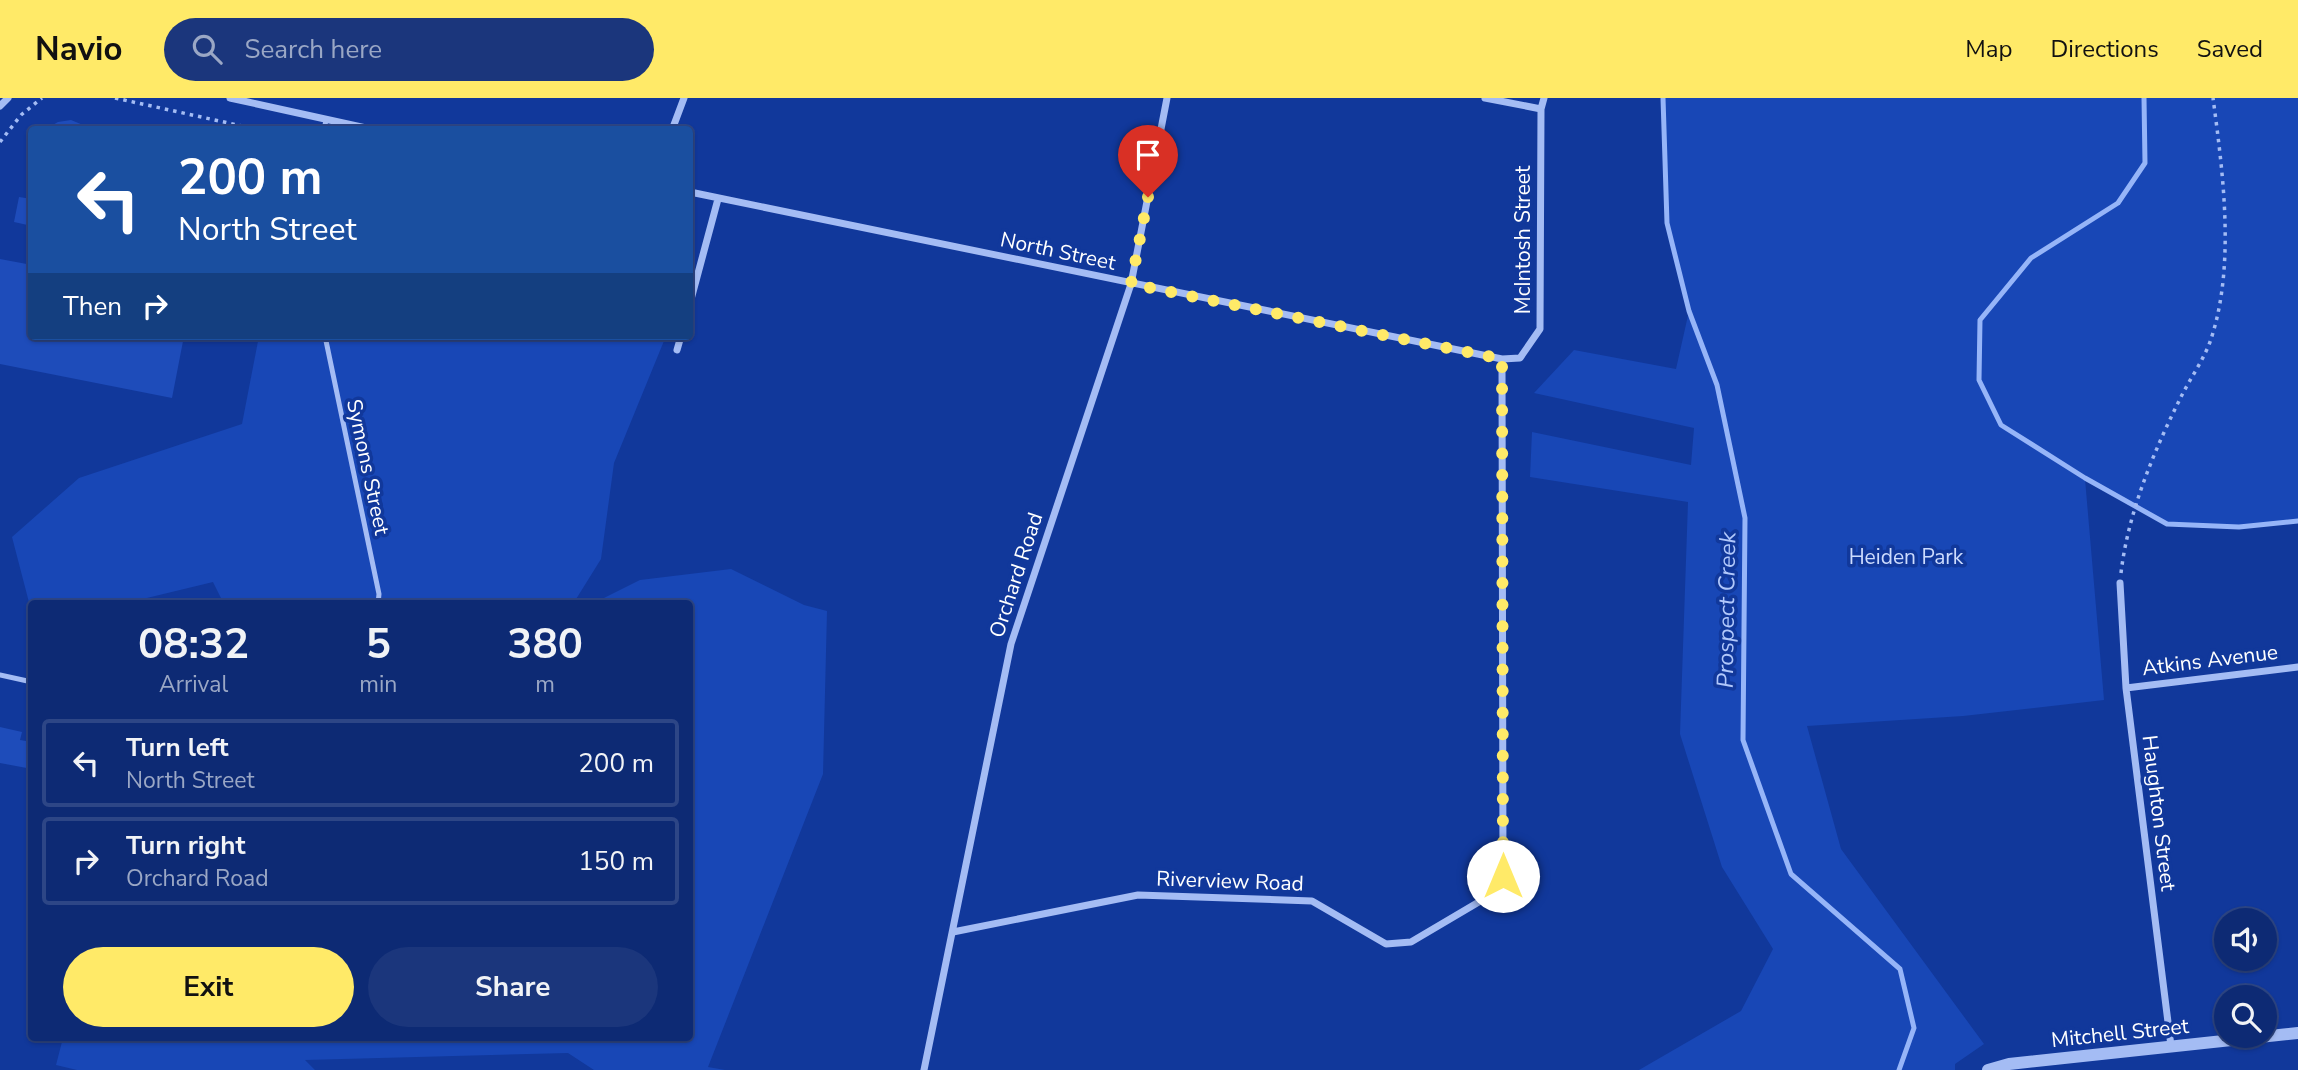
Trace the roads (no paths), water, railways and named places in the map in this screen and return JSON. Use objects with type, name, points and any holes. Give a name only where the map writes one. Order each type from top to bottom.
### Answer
[{"type":"street","points":[[0,106],[8,98]]},
{"type":"street","points":[[230,98],[355,126]]},
{"type":"street","points":[[274,109],[278,98]]},
{"type":"street","points":[[674,126],[684,98]]},
{"type":"street","name":"Orchard Road","points":[[924,1070],[1011,644],[1131,284],[1167,98]]},
{"type":"street","points":[[1485,98],[1541,109]]},
{"type":"street","name":"McIntosh Street","points":[[1502,359],[1520,358],[1540,329],[1541,109],[1544,98]]},
{"type":"street","name":"North Street","points":[[693,193],[1502,359]]},
{"type":"street","points":[[693,292],[718,199]]},
{"type":"street","points":[[677,350],[680,340]]},
{"type":"street","name":"Riverview Road","points":[[953,932],[1138,895],[1312,901],[1386,944],[1411,942],[1494,893],[1503,876],[1502,359]]},
{"type":"street","name":"Haughton Street","points":[[2120,583],[2126,688],[2171,1046]]},
{"type":"street","name":"Atkins Avenue","points":[[2126,688],[2298,667]]},
{"type":"street","name":"Mitchell Street","points":[[1989,1070],[2009,1064],[2298,1033]]},
{"type":"lane","points":[[325,126],[326,120]]},
{"type":"lane","name":"Symons Street","points":[[326,340],[379,600]]},
{"type":"lane","points":[[0,675],[28,681]]},
{"type":"waterway","name":"Prospect Creek","points":[[1663,98],[1667,223],[1689,311],[1717,385],[1745,518],[1743,740],[1791,874],[1900,969],[1914,1028],[1899,1070]]},
{"type":"waterway","name":"Prospect Creek","points":[[2144,98],[2145,163],[2118,203],[2031,258],[1980,320],[1979,380],[2001,425],[2085,478],[2167,524],[2239,527],[2298,521]]},
{"type":"park label","name":"Heiden Park","points":[[1906,557]]}]
